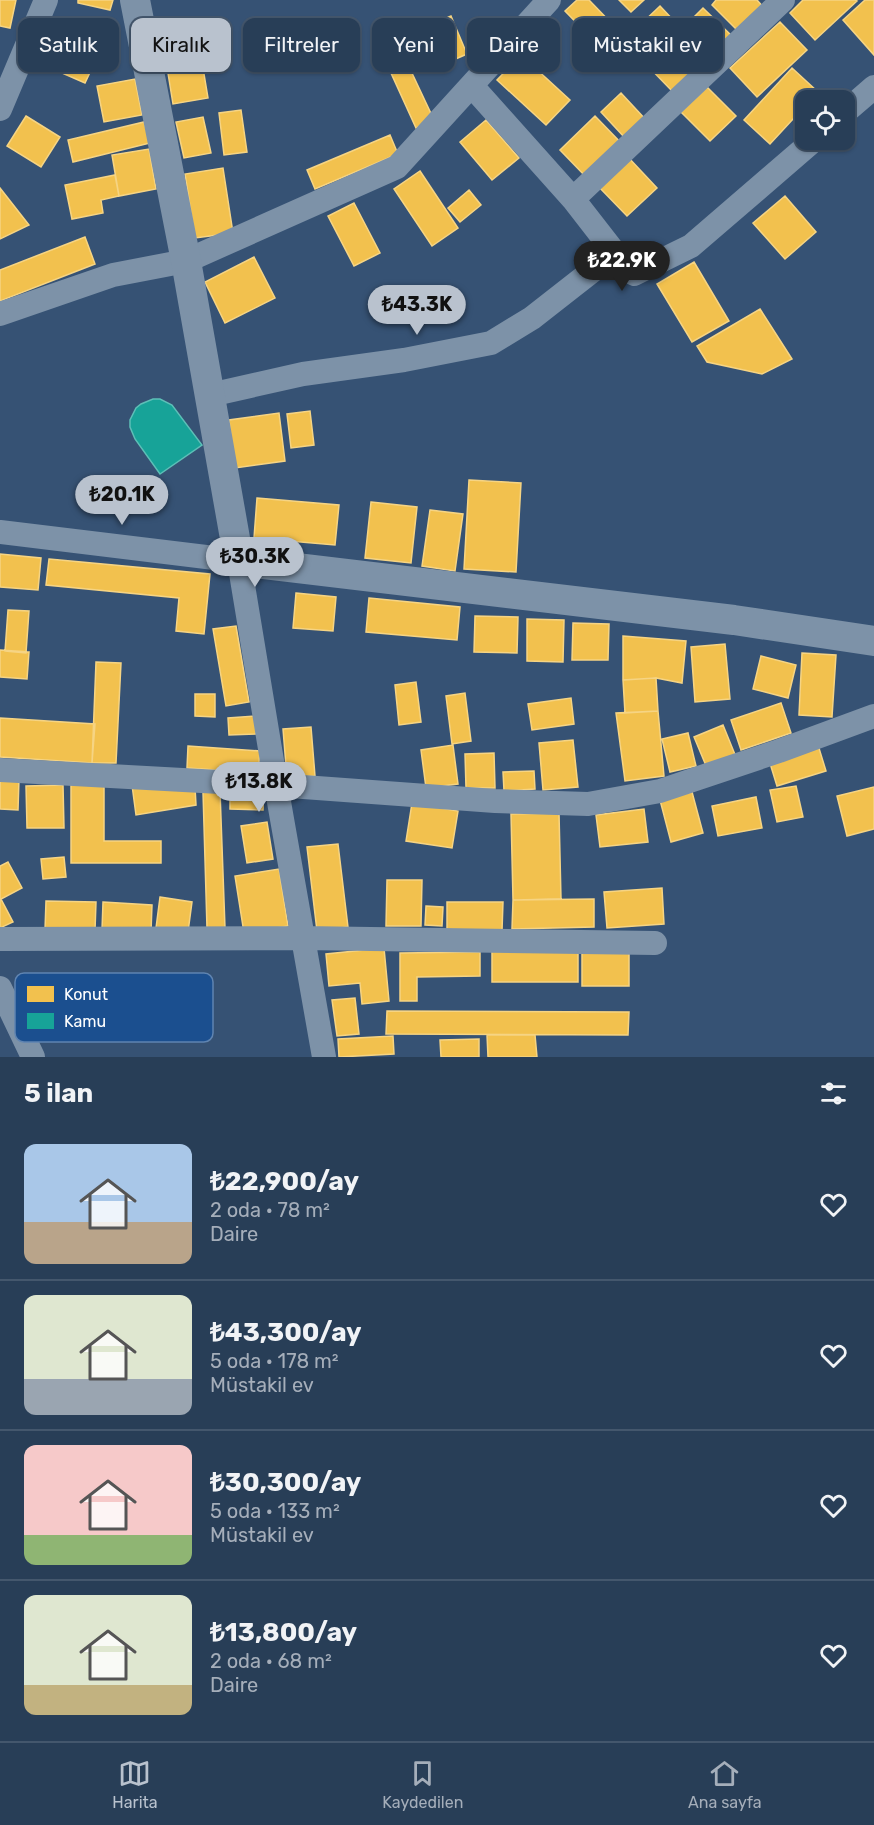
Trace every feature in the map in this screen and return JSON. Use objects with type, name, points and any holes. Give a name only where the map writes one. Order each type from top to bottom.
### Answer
[{"type":"street","points":[[0,109],[46,0]]},
{"type":"street","points":[[135,0],[210,395],[324,1057]]},
{"type":"street","points":[[0,314],[113,274],[186,261],[397,167],[549,0]]},
{"type":"street","points":[[573,199],[783,0]]},
{"type":"street","points":[[472,86],[573,199],[615,254],[634,274],[691,246],[802,150]]},
{"type":"street","points":[[855,103],[874,87]]},
{"type":"street","points":[[210,395],[303,374],[404,360],[491,343],[532,318],[615,254]]},
{"type":"street","points":[[0,532],[734,620],[874,641]]},
{"type":"street","points":[[0,770],[276,785],[495,801],[588,804],[660,791],[874,716]]},
{"type":"street","points":[[0,939],[302,938],[655,944]]},
{"type":"street","points":[[0,988],[15,1019]]},
{"type":"street","points":[[26,1042],[33,1057]]},
{"type":"building: Konut","points":[[0,0],[16,0],[10,28],[0,26]]},
{"type":"building: Konut","points":[[78,0],[113,0],[110,10],[78,3]]},
{"type":"building: Konut","points":[[577,0],[589,0],[606,18],[572,18],[565,11]]},
{"type":"building: Konut","points":[[619,0],[644,0],[631,12]]},
{"type":"building: Konut","points":[[716,0],[757,0],[765,9],[740,33],[712,5]]},
{"type":"building: Konut","points":[[803,0],[857,1],[815,40],[790,13]]},
{"type":"building: Konut","points":[[865,0],[874,0],[874,55],[843,20]]},
{"type":"building: Konut","points":[[660,6],[671,18],[647,18]]},
{"type":"building: Konut","points":[[703,8],[713,18],[693,18]]},
{"type":"building: Konut","points":[[780,22],[807,50],[757,97],[730,68]]},
{"type":"building: Konut","points":[[455,26],[467,54],[455,59]]},
{"type":"building: Konut","points":[[723,27],[734,38],[723,49]]},
{"type":"building: Konut","points":[[792,68],[816,90],[795,90],[795,117],[770,144],[744,120]]},
{"type":"building: Konut","points":[[60,72],[90,72],[85,83]]},
{"type":"building: Konut","points":[[168,72],[204,72],[208,98],[173,104]]},
{"type":"building: Konut","points":[[391,72],[411,72],[434,120],[416,128]]},
{"type":"building: Konut","points":[[505,72],[540,72],[570,100],[546,125],[497,80]]},
{"type":"building: Konut","points":[[654,72],[695,72],[673,92]]},
{"type":"building: Konut","points":[[135,79],[142,115],[104,122],[97,86]]},
{"type":"building: Konut","points":[[707,87],[736,116],[710,141],[681,112]]},
{"type":"building: Konut","points":[[621,93],[646,120],[625,138],[601,112]]},
{"type":"building: Konut","points":[[241,110],[247,152],[224,155],[219,113]]},
{"type":"building: Konut","points":[[26,116],[60,137],[41,167],[7,146]]},
{"type":"building: Konut","points":[[595,116],[624,146],[589,180],[560,150]]},
{"type":"building: Konut","points":[[203,117],[211,153],[184,158],[176,122]]},
{"type":"building: Konut","points":[[486,120],[519,158],[492,180],[460,142]]},
{"type":"building: Konut","points":[[144,122],[150,143],[73,162],[68,140]]},
{"type":"building: Konut","points":[[390,135],[398,154],[315,189],[307,170]]},
{"type":"building: Konut","points":[[149,149],[156,189],[119,196],[112,155]]},
{"type":"building: Konut","points":[[627,156],[657,188],[627,216],[597,185]]},
{"type":"building: Konut","points":[[223,168],[233,233],[195,238],[185,174]]},
{"type":"building: Konut","points":[[420,171],[458,228],[432,246],[394,189]]},
{"type":"building: Konut","points":[[115,175],[119,196],[101,200],[103,213],[72,219],[65,185]]},
{"type":"building: Konut","points":[[0,188],[29,225],[0,239]]},
{"type":"building: Konut","points":[[469,190],[481,205],[460,222],[448,208]]},
{"type":"building: Konut","points":[[785,196],[816,232],[785,259],[753,223]]},
{"type":"building: Konut","points":[[354,203],[380,253],[354,266],[328,216]]},
{"type":"building: Konut","points":[[85,237],[95,264],[0,301],[0,270]]},
{"type":"building: Konut","points":[[254,257],[275,298],[225,323],[205,282]]},
{"type":"building: Konut","points":[[694,262],[729,321],[692,342],[657,284]]},
{"type":"building: Konut","points":[[760,309],[792,359],[762,374],[707,362],[697,346]]},
{"type":"building: Konut","points":[[310,411],[314,445],[291,448],[287,414]]},
{"type":"building: Konut","points":[[279,413],[285,461],[235,468],[229,420]]},
{"type":"building: Konut","points":[[469,480],[521,483],[516,572],[464,569]]},
{"type":"building: Konut","points":[[257,498],[339,505],[335,545],[254,538]]},
{"type":"building: Konut","points":[[371,502],[417,507],[411,563],[365,558]]},
{"type":"building: Konut","points":[[430,510],[463,514],[455,571],[422,566]]},
{"type":"building: Konut","points":[[0,554],[41,558],[38,590],[0,587]]},
{"type":"building: Konut","points":[[49,559],[210,574],[204,634],[176,631],[179,598],[46,585]]},
{"type":"building: Konut","points":[[296,593],[336,597],[333,631],[293,628]]},
{"type":"building: Konut","points":[[369,598],[460,607],[457,640],[366,632]]},
{"type":"building: Konut","points":[[8,610],[29,611],[26,653],[5,651]]},
{"type":"building: Konut","points":[[475,616],[518,617],[517,653],[474,652]]},
{"type":"building: Konut","points":[[527,619],[564,620],[563,662],[527,661]]},
{"type":"building: Konut","points":[[573,623],[609,624],[608,660],[572,660]]},
{"type":"building: Konut","points":[[236,626],[249,702],[226,706],[213,629]]},
{"type":"building: Konut","points":[[623,636],[686,641],[682,683],[656,678],[623,680]]},
{"type":"building: Konut","points":[[725,644],[730,699],[695,702],[691,647]]},
{"type":"building: Konut","points":[[0,650],[29,652],[27,679],[0,677]]},
{"type":"building: Konut","points":[[802,653],[836,655],[832,717],[799,715]]},
{"type":"building: Konut","points":[[761,656],[796,665],[788,698],[753,689]]},
{"type":"building: Konut","points":[[96,662],[121,663],[116,763],[92,763]]},
{"type":"building: Konut","points":[[656,678],[658,711],[625,713],[623,680]]},
{"type":"building: Konut","points":[[416,682],[421,722],[399,725],[395,685]]},
{"type":"building: Konut","points":[[465,693],[471,741],[452,744],[446,696]]},
{"type":"building: Konut","points":[[195,694],[215,694],[215,717],[195,716]]},
{"type":"building: Konut","points":[[571,698],[574,724],[532,730],[528,704]]},
{"type":"building: Konut","points":[[781,703],[791,733],[741,750],[731,720]]},
{"type":"building: Konut","points":[[658,711],[664,776],[625,781],[616,713]]},
{"type":"building: Konut","points":[[255,716],[256,734],[229,735],[228,718]]},
{"type":"building: Konut","points":[[0,718],[95,724],[92,763],[0,757]]},
{"type":"building: Konut","points":[[723,725],[736,757],[707,768],[694,737]]},
{"type":"building: Konut","points":[[311,727],[315,776],[287,778],[283,729]]},
{"type":"building: Konut","points":[[688,733],[696,766],[670,772],[662,739]]},
{"type":"building: Konut","points":[[573,740],[578,787],[543,790],[539,743]]},
{"type":"building: Konut","points":[[453,745],[458,784],[426,788],[421,750]]},
{"type":"building: Konut","points":[[818,745],[826,771],[777,786],[769,760]]},
{"type":"building: Konut","points":[[188,746],[260,751],[258,773],[187,768]]},
{"type":"building: Konut","points":[[494,753],[495,788],[466,788],[465,754]]},
{"type":"building: Konut","points":[[534,771],[535,789],[504,791],[503,772]]},
{"type":"building: Konut","points":[[0,778],[19,779],[18,810],[0,809]]},
{"type":"building: Konut","points":[[71,782],[104,782],[104,841],[161,841],[161,863],[71,863]]},
{"type":"building: Konut","points":[[63,785],[64,828],[27,828],[26,786]]},
{"type":"building: Konut","points":[[132,785],[195,787],[196,805],[136,815]]},
{"type":"building: Konut","points":[[796,786],[803,817],[777,822],[770,790]]},
{"type":"building: Konut","points":[[874,787],[874,829],[847,836],[837,796]]},
{"type":"building: Konut","points":[[230,790],[264,790],[263,810],[230,809]]},
{"type":"building: Konut","points":[[220,791],[225,928],[207,928],[203,792]]},
{"type":"building: Konut","points":[[692,792],[703,833],[671,842],[660,800]]},
{"type":"building: Konut","points":[[756,797],[762,828],[718,836],[712,806]]},
{"type":"building: Konut","points":[[412,803],[458,811],[452,848],[406,841]]},
{"type":"building: Konut","points":[[644,809],[648,842],[600,847],[596,815]]},
{"type":"building: Konut","points":[[559,813],[561,899],[513,900],[511,814]]},
{"type":"building: Konut","points":[[267,822],[273,859],[247,863],[241,826]]},
{"type":"building: Konut","points":[[338,844],[348,927],[317,931],[307,847]]},
{"type":"building: Konut","points":[[64,857],[66,877],[43,879],[41,859]]},
{"type":"building: Konut","points":[[8,862],[22,888],[1,899],[13,922],[0,928],[0,866]]},
{"type":"building: Konut","points":[[279,869],[288,926],[244,933],[235,876]]},
{"type":"building: Konut","points":[[387,880],[422,880],[421,926],[386,926]]},
{"type":"building: Konut","points":[[662,888],[664,924],[607,928],[604,892]]},
{"type":"building: Konut","points":[[160,897],[192,902],[188,932],[156,928]]},
{"type":"building: Konut","points":[[594,899],[594,927],[512,929],[513,900]]},
{"type":"building: Konut","points":[[46,901],[96,902],[95,931],[45,930]]},
{"type":"building: Konut","points":[[103,902],[152,905],[151,932],[102,930]]},
{"type":"building: Konut","points":[[447,902],[503,902],[502,931],[447,930]]},
{"type":"building: Konut","points":[[426,906],[443,907],[442,926],[425,925]]},
{"type":"building: Konut","points":[[384,948],[389,1001],[362,1004],[360,983],[329,986],[326,954]]},
{"type":"building: Konut","points":[[578,949],[578,982],[492,982],[492,950]]},
{"type":"building: Konut","points":[[582,950],[629,950],[629,986],[582,986]]},
{"type":"building: Konut","points":[[480,952],[480,976],[417,977],[417,1001],[400,1001],[400,953]]},
{"type":"building: Konut","points":[[355,998],[359,1034],[337,1036],[332,1000]]},
{"type":"building: Konut","points":[[387,1011],[629,1012],[628,1035],[386,1034]]},
{"type":"building: Konut","points":[[487,1035],[535,1035],[537,1057],[488,1057]]},
{"type":"building: Konut","points":[[393,1036],[394,1054],[339,1057],[338,1039]]},
{"type":"building: Konut","points":[[479,1039],[479,1057],[441,1057],[440,1040]]},
{"type":"building: Kamu","points":[[153,399],[160,399],[172,405],[202,445],[160,474],[135,439],[130,427],[130,420],[136,408]]}]
